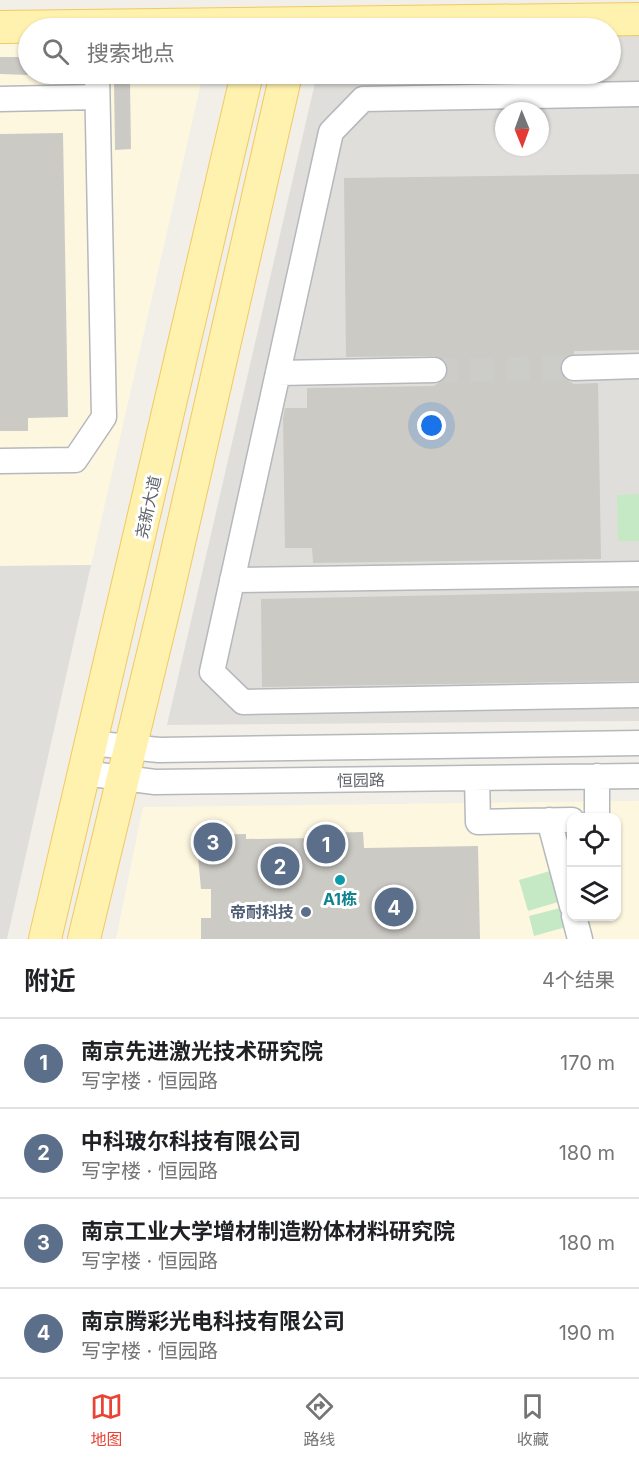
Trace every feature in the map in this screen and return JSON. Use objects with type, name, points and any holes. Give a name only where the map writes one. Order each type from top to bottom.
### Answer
[{"type":"main road","points":[[244,18],[299,18]]},
{"type":"main road","points":[[621,19],[639,19]]},
{"type":"main road","points":[[0,27],[18,27]]},
{"type":"main road","name":"尧新大道","points":[[45,939],[245,84]]},
{"type":"main road","points":[[84,939],[121,778],[165,604],[284,84]]},
{"type":"street","points":[[0,99],[97,85],[104,417],[75,460],[0,461]]},
{"type":"street","points":[[639,94],[363,99],[331,132],[212,672],[243,702],[639,695]]},
{"type":"street","points":[[574,368],[639,366]]},
{"type":"street","points":[[278,373],[434,370]]},
{"type":"street","points":[[232,580],[639,574]]},
{"type":"street","name":"恒园路","points":[[90,743],[159,750],[639,743]]},
{"type":"street","points":[[588,743],[597,813]]},
{"type":"street","name":"恒园路","points":[[84,774],[155,782],[639,776]]},
{"type":"street","points":[[477,778],[478,822],[560,820],[567,870]]},
{"type":"street","points":[[575,921],[580,939]]},
{"type":"shaded area","points":[[639,29],[639,721],[167,725],[315,84],[621,84],[621,30]]},
{"type":"shaded area","points":[[18,43],[18,84],[201,84],[91,565],[0,566],[0,44]]},
{"type":"shaded area","points":[[91,565],[7,939],[0,939],[0,566]]},
{"type":"shaded area","points":[[639,801],[639,939],[116,939],[143,807]]},
{"type":"green space","points":[[639,494],[639,541],[618,541],[617,495]]},
{"type":"green space","points":[[550,871],[558,902],[528,911],[519,880]]},
{"type":"green space","points":[[560,908],[566,927],[534,936],[529,916]]},
{"type":"building","points":[[0,57],[18,57],[18,75],[0,74]]},
{"type":"building","points":[[114,84],[130,84],[131,149],[115,150]]},
{"type":"building","points":[[63,133],[68,417],[28,418],[28,431],[0,431],[0,134]]},
{"type":"building","points":[[639,174],[639,350],[574,351],[574,354],[562,361],[560,368],[562,376],[574,384],[598,383],[601,559],[313,563],[312,548],[285,548],[283,418],[285,408],[307,408],[307,388],[434,386],[446,377],[448,370],[446,362],[434,356],[346,357],[344,178]]},
{"type":"building","points":[[639,591],[639,681],[262,687],[261,599]]},
{"type":"building","name":"A1栋","points":[[363,832],[364,848],[478,846],[480,939],[201,939],[201,918],[211,918],[211,889],[201,889],[196,835],[246,834],[246,839],[314,838],[314,833]]},
{"type":"tunnel","points":[[434,370],[574,368]]},
{"type":"place","name":"南京工业大学增材制造粉体材料研究院","points":[[213,842]]},
{"type":"place","name":"南京先进激光技术研究院","points":[[326,844]]},
{"type":"place","name":"中科玻尔科技有限公司","points":[[280,866]]},
{"type":"place","name":"A1栋","points":[[340,880]]},
{"type":"place","name":"南京腾彩光电科技有限公司","points":[[394,907]]},
{"type":"place","name":"帝耐科技","points":[[306,912]]}]
